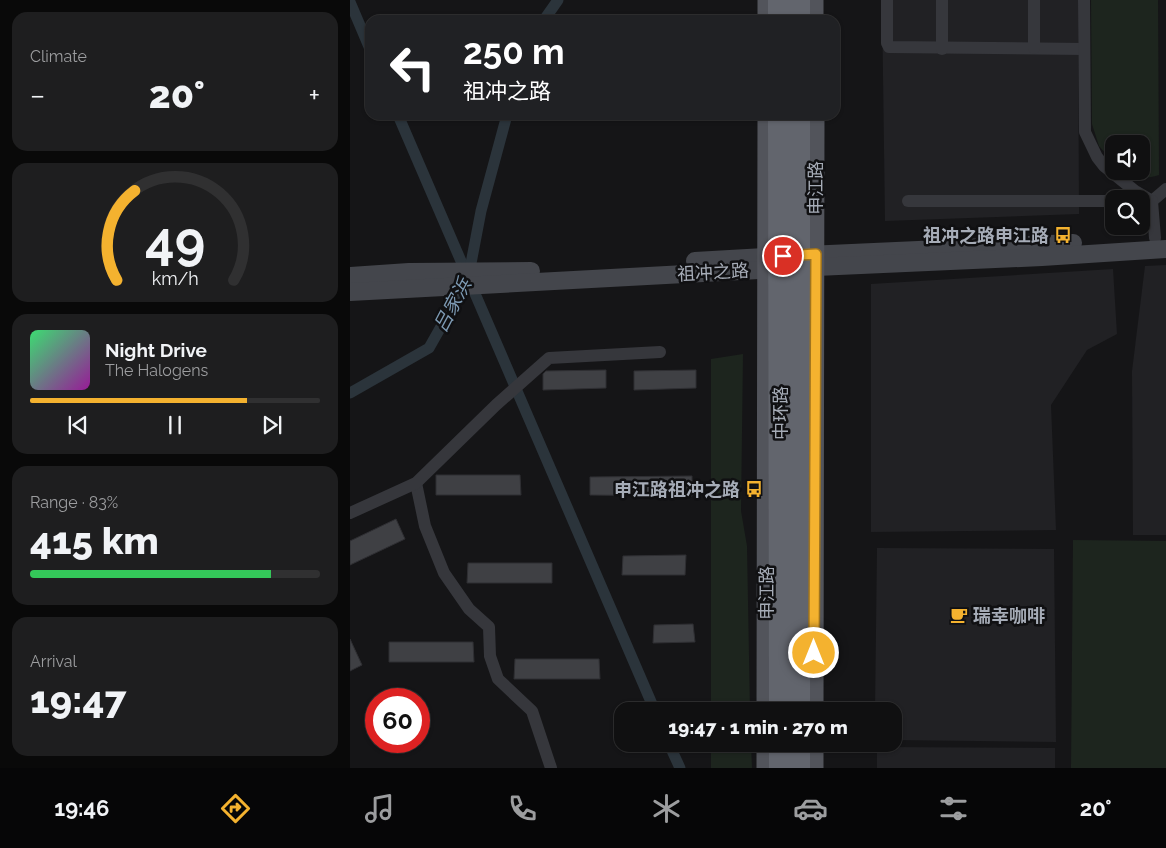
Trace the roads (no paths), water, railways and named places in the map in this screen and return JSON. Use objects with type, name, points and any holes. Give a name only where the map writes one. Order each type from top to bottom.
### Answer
[{"type":"highway","points":[[779,0],[779,15]]},
{"type":"highway","points":[[799,0],[799,15]]},
{"type":"highway","name":"中环路","points":[[779,120],[780,702]]},
{"type":"highway","name":"中环路","points":[[799,120],[799,702]]},
{"type":"highway","points":[[780,752],[780,768]]},
{"type":"highway","points":[[799,752],[799,768]]},
{"type":"main road","points":[[767,0],[767,15]]},
{"type":"main road","points":[[814,0],[814,15]]},
{"type":"main road","name":"申江路","points":[[766,702],[767,120]]},
{"type":"main road","name":"申江路","points":[[814,702],[815,120]]},
{"type":"main road","name":"祖冲之路","points":[[350,276],[408,280],[534,276],[816,261],[1042,257],[1162,241]]},
{"type":"main road","name":"祖冲之路","points":[[350,292],[408,280]]},
{"type":"main road","points":[[766,752],[766,768]]},
{"type":"main road","points":[[814,752],[814,768]]},
{"type":"street","points":[[887,0],[888,47],[1084,49]]},
{"type":"street","points":[[942,0],[942,48]]},
{"type":"street","points":[[1034,0],[1034,48]]},
{"type":"street","points":[[1084,0],[1085,132],[1104,166],[1134,190]]},
{"type":"street","points":[[1150,199],[1166,190]]},
{"type":"street","points":[[908,201],[1105,201]]},
{"type":"street","points":[[1150,211],[1162,241]]},
{"type":"street","points":[[350,513],[416,483],[496,405],[549,358],[660,352]]},
{"type":"street","points":[[416,483],[425,526],[444,573],[469,609],[489,627],[490,656],[498,679],[532,711],[550,768]]},
{"type":"waterway","name":"吕家浜","points":[[548,15],[558,0]]},
{"type":"waterway","points":[[350,2],[365,37]]},
{"type":"waterway","points":[[400,120],[651,702]]},
{"type":"waterway","name":"吕家浜","points":[[350,393],[429,348],[468,279],[481,211],[506,120]]},
{"type":"waterway","points":[[673,752],[680,768]]},
{"type":"place","name":"祖冲之路申江路","points":[[1063,235]]},
{"type":"place","name":"申江路祖冲之路","points":[[754,489]]},
{"type":"place","name":"瑞幸咖啡","points":[[959,615]]}]
